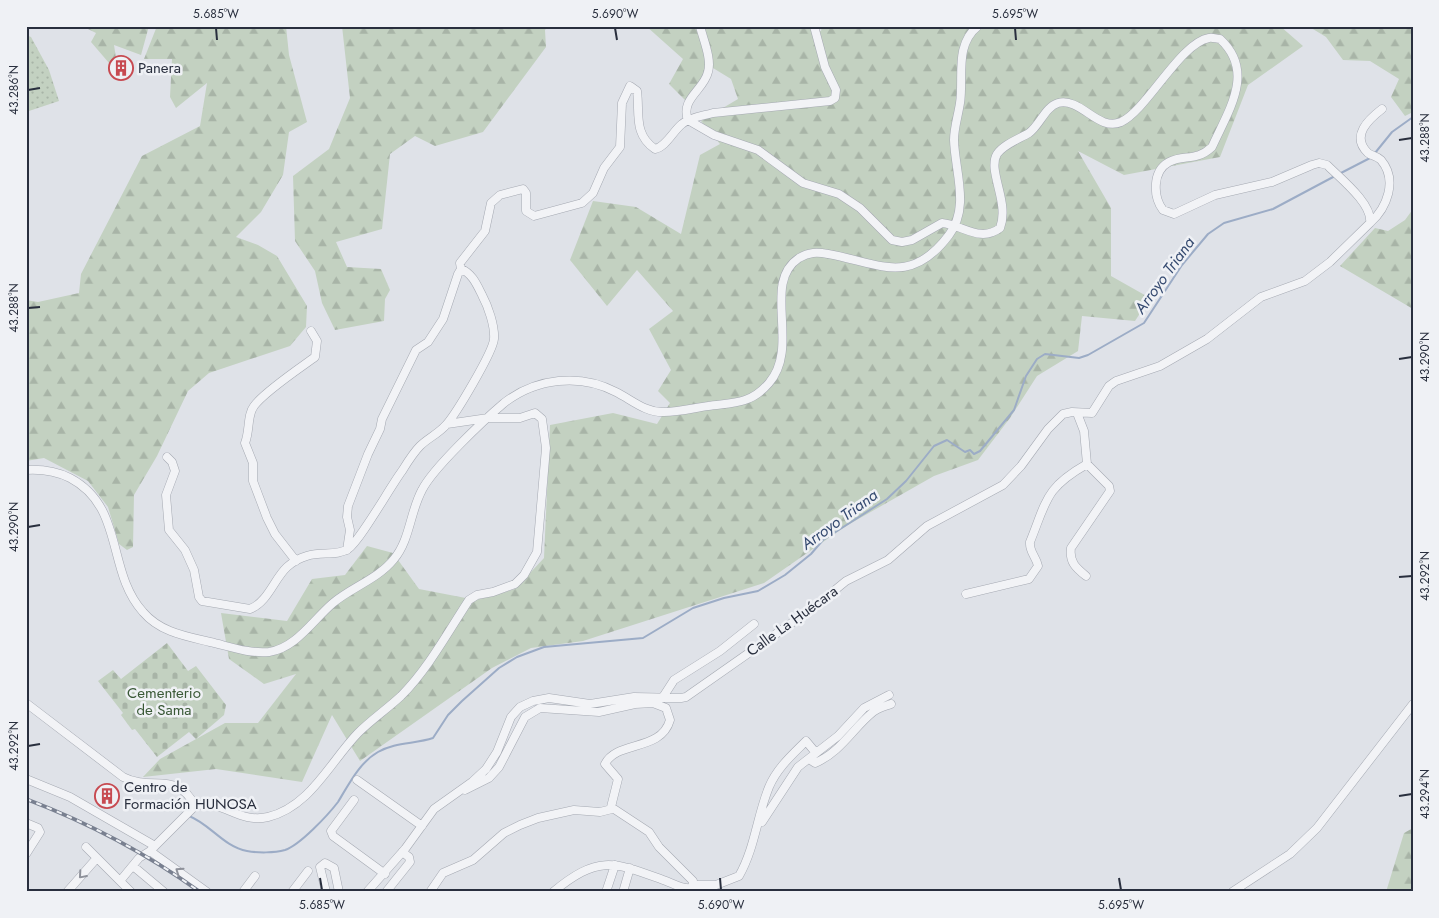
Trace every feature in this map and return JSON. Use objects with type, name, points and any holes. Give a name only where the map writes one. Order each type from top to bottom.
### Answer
[{"type":"street","points":[[700,26],[709,70],[688,103],[686,109],[688,120],[714,135],[758,150],[803,183],[839,194],[860,208],[892,240],[902,242],[912,240],[942,223],[974,234],[994,233],[1000,228],[1004,209],[994,167],[997,154],[1007,145],[1030,132],[1050,108],[1057,103],[1065,102],[1106,123],[1115,124],[1123,121],[1135,111],[1163,77],[1195,45],[1209,38],[1220,39],[1234,55],[1238,70],[1237,91],[1212,147],[1206,153],[1195,157],[1169,162],[1159,173],[1155,190],[1163,210],[1174,214],[1215,195],[1272,182],[1319,163],[1328,165],[1365,204],[1371,215],[1370,223]]},
{"type":"street","points":[[346,550],[350,530],[347,517],[348,506],[380,429],[390,397],[402,380],[416,350],[428,342],[439,326],[461,269],[460,263],[485,231],[491,203],[500,195],[517,189],[526,190],[526,211],[534,216],[572,207],[589,198],[604,168],[620,147],[622,103],[630,86],[637,91],[639,103],[636,116],[641,134],[654,148],[663,145],[688,120],[713,113],[830,101],[835,98],[836,90],[825,67],[814,26]]},
{"type":"street","points":[[26,470],[39,469],[60,474],[77,482],[94,496],[106,516],[125,584],[140,609],[160,627],[173,633],[253,652],[271,652],[290,644],[334,602],[378,574],[394,559],[404,543],[415,504],[424,486],[488,418],[505,402],[527,388],[551,381],[578,381],[596,384],[653,412],[667,413],[746,400],[762,392],[776,374],[784,354],[782,285],[787,269],[800,257],[814,252],[892,269],[910,267],[947,238],[955,226],[961,202],[954,138],[961,100],[961,57],[972,31],[978,26]]},
{"type":"street","points":[[1370,223],[1385,205],[1389,193],[1387,172],[1378,158],[1369,154],[1362,144],[1362,129],[1382,109]]},
{"type":"street","name":"Calle La Ḥuécara","points":[[367,892],[385,874],[434,809],[486,769],[498,752],[511,717],[520,707],[533,701],[548,698],[590,704],[634,697],[681,698],[693,692],[813,608],[846,581],[888,560],[918,533],[1003,485],[1021,466],[1048,428],[1063,414],[1092,413],[1109,386],[1116,381],[1152,371],[1192,349],[1261,297],[1305,281],[1330,262],[1370,223]]},
{"type":"street","points":[[167,457],[172,462],[175,471],[166,495],[169,530],[178,540],[191,562],[202,602],[244,610],[254,608],[266,597],[272,585],[287,567],[296,561],[308,554],[346,550],[355,542],[386,492],[420,446],[433,438],[447,424],[483,364],[494,339],[488,305],[474,280],[466,271],[461,269]]},
{"type":"street","points":[[296,561],[275,534],[267,518],[253,481],[253,463],[245,443],[250,432],[249,419],[254,406],[315,357],[317,341],[311,331]]},
{"type":"street","points":[[120,881],[195,806],[204,804],[216,805],[241,817],[255,818],[268,817],[295,804],[310,792],[358,733],[402,695],[429,660],[469,600],[477,594],[504,589],[515,584],[524,575],[536,552],[539,512],[545,476],[544,426],[542,418],[535,413],[520,418],[488,418],[447,424]]},
{"type":"street","points":[[1077,413],[1084,431],[1087,464],[1109,486],[1110,491],[1071,548],[1070,556],[1075,568],[1086,576]]},
{"type":"street","points":[[966,594],[1029,579],[1038,566],[1036,559],[1029,549],[1030,542],[1050,492],[1067,475],[1087,464]]},
{"type":"street","name":"Calle La Ḥuécara","points":[[663,697],[674,680],[720,651],[754,624]]},
{"type":"street","points":[[758,829],[798,767],[838,736],[864,708],[889,695]]},
{"type":"street","points":[[26,703],[123,777],[140,783],[171,783],[178,785],[186,792],[195,806]]},
{"type":"street","points":[[458,791],[467,790],[489,778],[504,760],[525,717],[540,708],[546,707],[589,713],[644,703],[660,704],[669,713],[670,720],[663,733],[655,740],[615,754],[608,758],[605,764],[618,779],[611,802],[612,809]]},
{"type":"street","points":[[809,759],[815,764],[821,761],[844,744],[874,711],[892,704]]},
{"type":"street","points":[[1232,892],[1290,854],[1317,828],[1413,704]]},
{"type":"street","points":[[553,892],[586,869],[602,864],[630,868],[689,889],[694,885],[716,885],[739,876],[758,829],[769,787],[779,770],[806,741],[816,753]]},
{"type":"street","points":[[26,778],[70,797],[153,849],[207,892]]},
{"type":"street","points":[[357,780],[422,826]]},
{"type":"street","points":[[354,800],[331,831],[333,836],[385,874]]},
{"type":"street","points":[[430,892],[443,873],[473,860],[504,833],[538,818],[574,810],[600,812],[612,809],[649,832],[659,847],[677,863],[694,885]]},
{"type":"street","points":[[26,823],[38,828],[40,832],[26,854]]},
{"type":"street","points":[[86,847],[131,892]]},
{"type":"street","points":[[386,892],[410,862],[410,859],[402,852]]},
{"type":"street","points":[[67,892],[96,859]]},
{"type":"street","points":[[326,892],[320,867],[325,863],[334,868],[338,892]]},
{"type":"street","points":[[606,892],[615,865]]},
{"type":"street","points":[[133,866],[164,892]]},
{"type":"street","points":[[623,892],[630,868]]},
{"type":"street","points":[[292,892],[308,871]]},
{"type":"street","points":[[243,892],[255,876]]},
{"type":"green space","points":[[82,26],[149,26],[141,55],[114,45],[116,58],[109,63],[91,42],[96,33]]},
{"type":"green space","points":[[157,26],[286,26],[289,55],[307,122],[289,132],[283,175],[261,212],[236,237],[258,245],[277,256],[307,306],[306,327],[290,346],[209,373],[188,391],[157,456],[134,495],[133,547],[127,550],[119,544],[108,507],[88,481],[44,458],[26,461],[26,300],[38,302],[79,293],[81,274],[142,156],[200,126],[207,83],[176,108],[170,97],[172,59],[144,59]]},
{"type":"green space","points":[[342,26],[548,26],[545,30],[546,47],[483,132],[435,146],[415,136],[390,154],[382,229],[336,242],[347,267],[381,269],[390,290],[385,299],[384,321],[335,330],[322,303],[315,271],[295,241],[293,176],[329,149],[350,98]]},
{"type":"green space","points":[[646,26],[800,26],[821,31],[822,26],[1280,26],[1303,46],[1248,85],[1220,157],[1124,175],[1078,151],[1111,208],[1111,276],[1150,298],[1135,321],[1082,316],[1078,351],[1037,376],[1010,418],[978,460],[934,476],[846,526],[764,583],[583,641],[531,648],[492,668],[360,761],[332,715],[302,782],[216,769],[143,777],[160,759],[225,723],[258,723],[296,674],[264,684],[229,659],[221,613],[287,621],[312,579],[345,575],[367,546],[393,553],[419,589],[476,600],[515,589],[544,558],[550,425],[613,413],[657,424],[670,403],[658,391],[671,370],[649,329],[673,311],[637,270],[607,306],[570,260],[593,201],[636,207],[681,234],[700,155],[720,144],[701,121],[738,99],[731,79],[713,68],[686,101],[669,84],[683,59]]},
{"type":"green space","points":[[1308,26],[1413,26],[1413,112],[1405,116],[1391,97],[1399,79],[1370,61],[1343,60],[1326,37]]},
{"type":"green space","points":[[26,35],[31,37],[49,70],[59,101],[26,112]]},
{"type":"green space","points":[[1413,209],[1413,309],[1340,266],[1375,228],[1388,231],[1405,220]]},
{"type":"green space","name":"Cementerio de Sama","points":[[167,643],[188,671],[196,666],[226,705],[224,715],[196,739],[189,732],[157,757],[135,729],[132,730],[121,715],[123,713],[98,681],[113,670],[121,679]]},
{"type":"green space","points":[[1413,828],[1413,892],[1386,892],[1404,833]]},
{"type":"waterway","name":"Arroyo Triana","points":[[1375,153],[1392,132],[1413,117]]},
{"type":"waterway","name":"Arroyo Triana","points":[[1339,174],[1372,157]]},
{"type":"waterway","name":"Arroyo Triana","points":[[189,816],[204,824],[239,849],[261,852],[285,850],[306,836],[328,814],[338,802],[355,774],[371,757],[391,746],[433,738],[448,715],[462,701],[499,668],[517,657],[544,647],[643,638],[693,608],[724,598],[758,591],[785,575],[811,554],[823,540],[887,499],[906,481],[934,446],[947,440],[965,452],[970,450],[974,454],[980,451],[1014,410],[1026,376],[1037,359],[1045,354],[1079,358],[1088,355],[1144,323],[1182,265],[1208,234],[1224,223],[1273,209],[1335,176]]},
{"type":"railway","points":[[26,799],[72,818],[116,840],[159,864],[200,892]]},
{"type":"place","name":"Panera","points":[[121,68]]},
{"type":"place","name":"Centro de Formación HUNOSA","points":[[107,796]]}]
